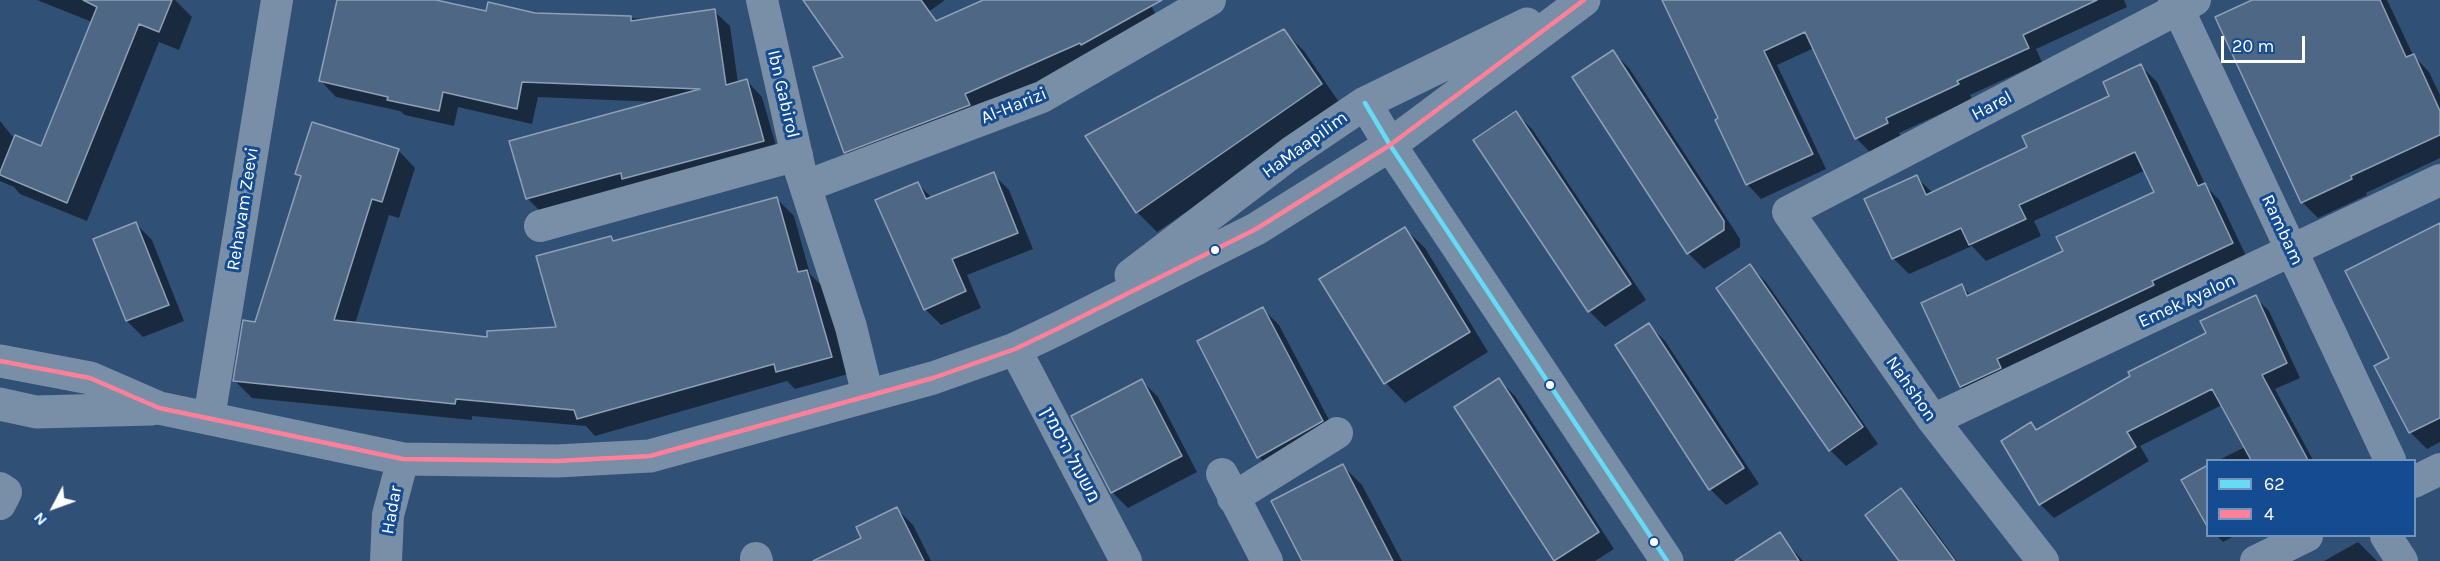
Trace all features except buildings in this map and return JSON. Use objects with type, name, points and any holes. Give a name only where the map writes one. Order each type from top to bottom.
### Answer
[{"type":"street","name":"Rehavam Zeevi","points":[[209,418],[278,0]]},
{"type":"street","name":"Ibn Gabirol","points":[[762,0],[800,170],[851,327],[868,396]]},
{"type":"street","name":"Al-Harizi","points":[[806,186],[1042,97],[1210,0]]},
{"type":"street","name":"HaMaapilim","points":[[1057,329],[1291,153],[1365,103],[1577,0]]},
{"type":"street","name":"HaMaapilim","points":[[0,361],[90,378],[159,408],[403,459],[557,460],[650,456],[933,378],[1015,349],[1057,329],[1256,229],[1390,145],[1584,0]]},
{"type":"street","name":"Harel","points":[[1788,212],[2182,3]]},
{"type":"street","name":"Rambam","points":[[2182,3],[2292,252],[2390,459]]},
{"type":"street","points":[[1365,103],[1390,145],[1667,561]]},
{"type":"street","points":[[540,226],[797,155]]},
{"type":"street","name":"Emek Ayalon","points":[[1933,420],[2440,180]]},
{"type":"street","name":"Nahshon","points":[[1788,212],[1933,420],[2043,561]]},
{"type":"street","name":"משעול היסמין","points":[[1015,349],[1126,561]]},
{"type":"street","name":"HaMaapilim","points":[[0,405],[36,412],[159,408]]},
{"type":"street","points":[[1267,561],[1228,486],[1337,433]]},
{"type":"street","name":"Hadar","points":[[386,561],[388,515],[403,459]]},
{"type":"street","points":[[2416,481],[2440,469]]},
{"type":"street","points":[[0,488],[6,492],[0,504]]},
{"type":"street","points":[[2256,561],[2305,537]]},
{"type":"street","points":[[2387,537],[2402,561]]},
{"type":"transit line","name":"4","points":[[0,361],[90,378],[159,408],[403,459],[557,461],[650,456],[933,378],[1015,349],[1057,329],[1256,229],[1390,145],[1584,0]]},
{"type":"transit line","name":"62","points":[[1365,103],[1390,145],[1667,561]]}]
